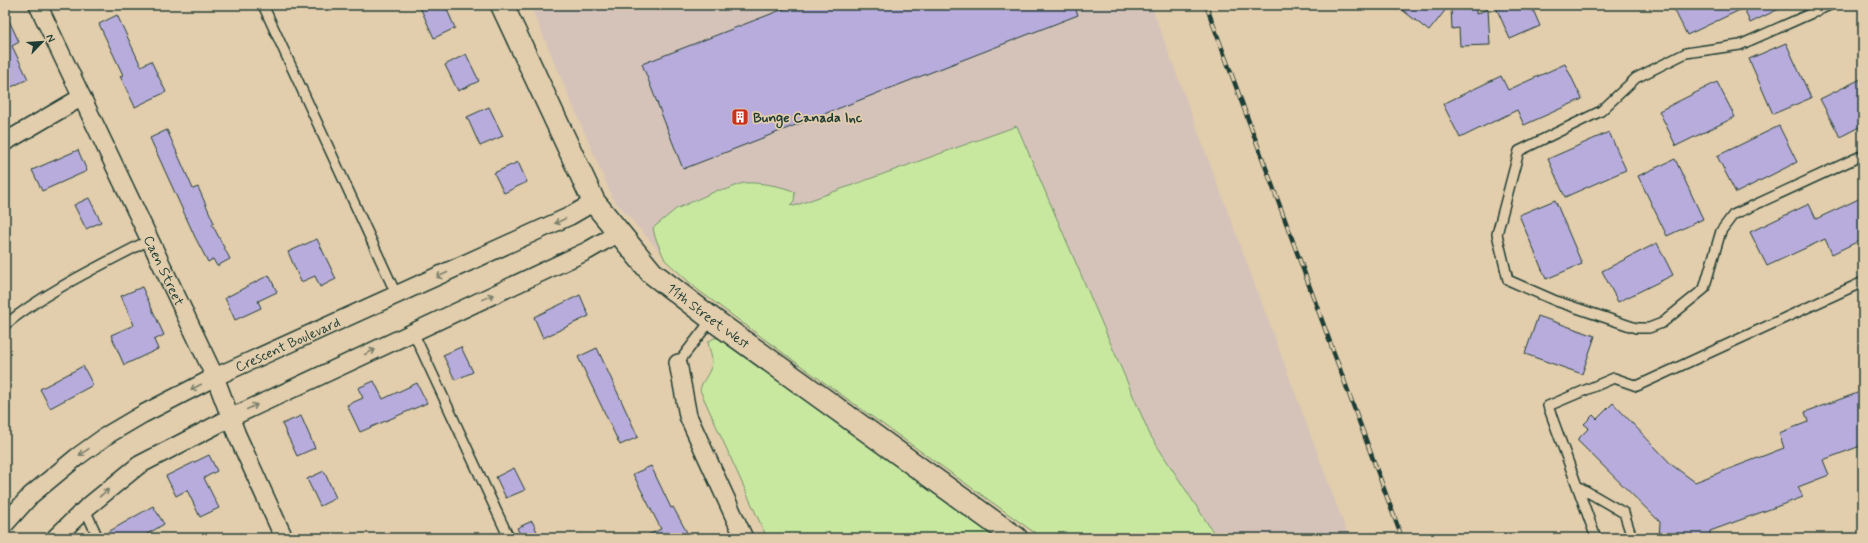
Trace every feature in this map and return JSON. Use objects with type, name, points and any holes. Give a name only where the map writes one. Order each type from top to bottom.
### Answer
[{"type":"main road","name":"11th Street West","points":[[502,5],[594,202],[652,273],[712,319],[1016,538]]},
{"type":"street","name":"Caen Street","points":[[38,5],[215,377],[232,417],[237,435],[284,538]]},
{"type":"street","points":[[5,142],[82,97]]},
{"type":"street","name":"Crescent Boulevard","points":[[5,524],[31,495],[77,457],[109,434],[215,377],[397,296],[570,216],[594,202]]},
{"type":"street","points":[[55,538],[85,509],[139,465],[232,417],[586,251],[618,233]]},
{"type":"street","points":[[678,363],[688,416],[744,538]]},
{"type":"lane","points":[[263,5],[397,296]]},
{"type":"lane","points":[[1830,5],[1740,45],[1686,53],[1636,78],[1601,111],[1519,151],[1497,234],[1508,280],[1556,301],[1636,328],[1648,328],[1662,323],[1704,289],[1721,231],[1732,216],[1863,155]]},
{"type":"lane","points":[[5,325],[15,317],[75,280],[149,240]]},
{"type":"lane","points":[[1596,538],[1579,487],[1548,406],[1614,378],[1637,386],[1863,282]]},
{"type":"lane","points":[[678,363],[712,319]]},
{"type":"lane","points":[[414,332],[509,538]]},
{"type":"lane","points":[[1579,487],[1624,513],[1632,538]]},
{"type":"lane","points":[[85,509],[98,538]]},
{"type":"shaded area","points":[[530,5],[1151,5],[1349,538],[1209,538],[664,256],[613,199]]},
{"type":"green space","points":[[1017,126],[1150,435],[1217,538],[1042,538],[790,358],[698,290],[665,260],[655,237],[653,228],[676,209],[718,190],[725,190],[745,183],[778,186],[795,192],[794,201],[790,205],[794,206]]},
{"type":"green space","points":[[714,338],[722,338],[999,538],[767,538],[700,390],[712,365],[708,342]]},
{"type":"building","points":[[419,5],[445,5],[455,28],[434,38]]},
{"type":"building","name":"Bunge Canada Inc","points":[[794,5],[1074,5],[1078,15],[683,169],[642,64]]},
{"type":"building","points":[[1396,5],[1436,5],[1433,9],[1447,8],[1429,31]]},
{"type":"building","points":[[1495,5],[1531,5],[1540,26],[1510,39]]},
{"type":"building","points":[[1672,5],[1787,5],[1750,23],[1744,8],[1687,35]]},
{"type":"building","points":[[1476,7],[1476,14],[1488,9],[1490,45],[1460,46],[1459,28],[1452,29],[1451,8]]},
{"type":"building","points":[[5,12],[19,42],[12,46],[28,79],[5,90]]},
{"type":"building","points":[[117,15],[141,66],[151,61],[166,92],[135,107],[120,76],[123,75],[99,24]]},
{"type":"building","points":[[1786,43],[1811,98],[1773,114],[1749,59]]},
{"type":"building","points":[[466,54],[479,81],[458,91],[445,65]]},
{"type":"building","points":[[1565,64],[1582,99],[1524,125],[1517,110],[1460,138],[1443,104],[1501,76],[1508,90]]},
{"type":"building","points":[[1863,78],[1863,125],[1840,137],[1820,99]]},
{"type":"building","points":[[1717,82],[1735,117],[1676,146],[1659,111]]},
{"type":"building","points":[[489,107],[503,136],[480,146],[467,117]]},
{"type":"building","points":[[1779,126],[1797,162],[1736,193],[1717,156]]},
{"type":"building","points":[[167,130],[193,189],[198,187],[214,223],[212,224],[230,259],[217,266],[213,259],[208,262],[150,138]]},
{"type":"building","points":[[1609,132],[1626,170],[1565,197],[1548,159]]},
{"type":"building","points":[[78,150],[87,171],[42,191],[32,170]]},
{"type":"building","points":[[1675,159],[1703,219],[1667,236],[1638,176]]},
{"type":"building","points":[[518,162],[527,182],[504,193],[494,173]]},
{"type":"building","points":[[1863,197],[1863,239],[1832,254],[1825,239],[1767,266],[1750,232],[1809,204],[1816,219]]},
{"type":"building","points":[[89,198],[101,222],[86,229],[74,205]]},
{"type":"building","points":[[1555,200],[1582,264],[1546,279],[1519,215]]},
{"type":"building","points":[[317,239],[336,279],[320,287],[315,276],[301,282],[288,252]]},
{"type":"building","points":[[1657,243],[1673,275],[1618,302],[1602,271]]},
{"type":"building","points":[[269,275],[277,292],[258,301],[261,308],[235,320],[225,298]]},
{"type":"building","points":[[142,287],[164,335],[154,340],[158,349],[124,365],[111,335],[134,325],[121,296]]},
{"type":"building","points":[[580,295],[589,316],[543,338],[534,317]]},
{"type":"building","points":[[1538,316],[1595,336],[1582,374],[1525,354]]},
{"type":"building","points":[[461,347],[473,372],[455,380],[443,355]]},
{"type":"building","points":[[597,348],[638,437],[620,445],[578,357]]},
{"type":"building","points":[[83,366],[93,385],[50,408],[40,389]]},
{"type":"building","points":[[374,381],[383,399],[417,383],[427,403],[360,432],[347,405],[363,398],[358,388]]},
{"type":"building","points":[[1863,391],[1863,445],[1823,460],[1829,475],[1798,487],[1803,497],[1710,531],[1710,538],[1659,538],[1660,522],[1577,440],[1589,428],[1584,424],[1593,415],[1597,419],[1613,403],[1672,465],[1695,482],[1784,448],[1779,433],[1808,422],[1805,412]]},
{"type":"building","points":[[301,416],[315,448],[297,456],[282,424]]},
{"type":"building","points":[[209,455],[217,471],[204,478],[219,508],[200,517],[187,490],[176,496],[166,476]]},
{"type":"building","points":[[651,466],[671,508],[673,507],[690,538],[642,538],[661,529],[633,474]]},
{"type":"building","points":[[514,468],[525,490],[506,498],[496,477]]},
{"type":"building","points":[[324,471],[336,498],[320,506],[307,479]]},
{"type":"building","points":[[153,506],[164,524],[141,538],[104,538],[103,535]]},
{"type":"building","points":[[532,521],[540,538],[522,538],[517,528]]},
{"type":"railway","points":[[1206,5],[1402,538]]},
{"type":"place","name":"Bunge Canada Inc","points":[[740,117]]}]
